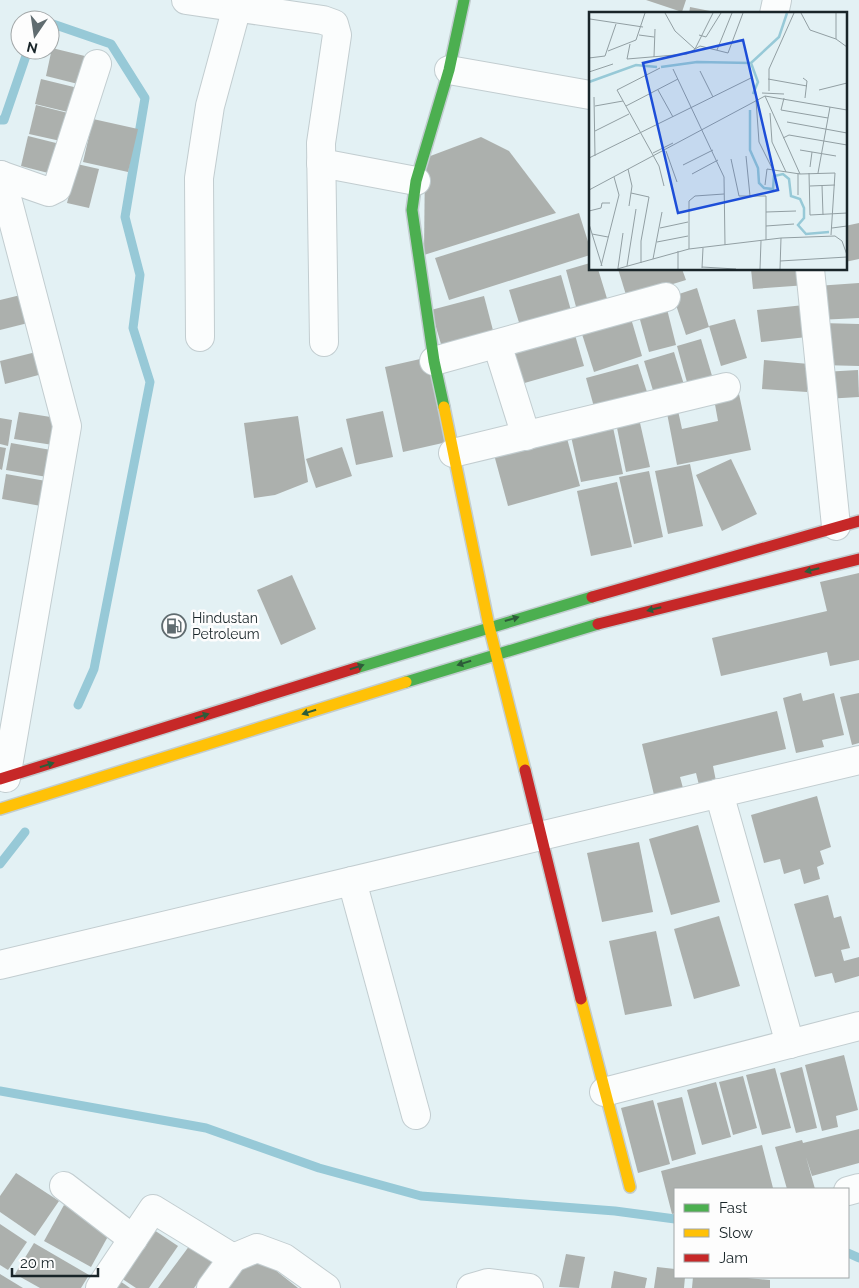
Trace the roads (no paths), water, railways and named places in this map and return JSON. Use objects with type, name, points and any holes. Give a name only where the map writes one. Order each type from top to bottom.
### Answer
[{"type":"main road","points":[[464,0],[449,70],[416,181],[412,210],[434,362],[489,626],[604,1092],[630,1187]]},
{"type":"main road","points":[[3,778],[489,626],[848,523]]},
{"type":"main road","points":[[0,809],[572,630],[859,559]]},
{"type":"street","points":[[186,0],[323,20],[334,24],[337,35],[321,144],[324,342]]},
{"type":"street","points":[[200,337],[199,178],[210,106],[237,7]]},
{"type":"street","points":[[0,175],[49,192],[57,188],[97,64]]},
{"type":"street","points":[[449,70],[589,95]]},
{"type":"street","points":[[321,164],[416,181]]},
{"type":"street","points":[[0,175],[67,426],[3,778]]},
{"type":"street","points":[[810,270],[848,523]]},
{"type":"street","points":[[434,362],[666,297]]},
{"type":"street","points":[[497,344],[526,436]]},
{"type":"street","points":[[453,453],[726,387]]},
{"type":"street","points":[[0,965],[859,760]]},
{"type":"street","points":[[719,793],[790,1044]]},
{"type":"street","points":[[352,881],[416,1114]]},
{"type":"street","points":[[604,1092],[859,1026]]},
{"type":"street","points":[[64,1186],[133,1239]]},
{"type":"street","points":[[100,1288],[154,1209],[232,1258]]},
{"type":"street","points":[[211,1288],[232,1258],[257,1248],[284,1258],[326,1288]]},
{"type":"street","points":[[471,1288],[488,1283],[529,1288]]},
{"type":"waterway","points":[[60,26],[111,44],[145,98],[125,217],[140,275],[133,328],[150,382],[94,669],[78,705]]},
{"type":"waterway","points":[[0,120],[4,120],[25,60]]},
{"type":"waterway","points":[[0,864],[25,832]]},
{"type":"waterway","points":[[0,1091],[206,1128],[319,1168],[421,1196],[615,1211],[674,1219]]},
{"type":"waterway","points":[[849,1253],[859,1258]]},
{"type":"place","name":"Hindustan Petroleum","points":[[174,626]]}]
